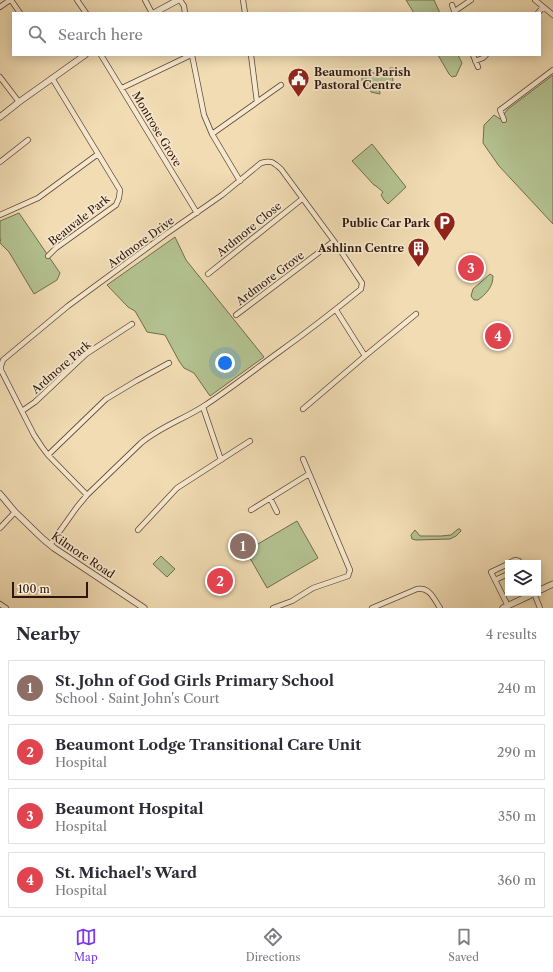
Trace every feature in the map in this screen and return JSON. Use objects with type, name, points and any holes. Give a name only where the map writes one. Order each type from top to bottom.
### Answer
[{"type":"street","points":[[0,7],[11,0],[19,12]]},
{"type":"street","points":[[77,0],[85,12]]},
{"type":"street","points":[[145,0],[152,12]]},
{"type":"street","points":[[155,12],[179,0],[184,6],[185,12]]},
{"type":"street","points":[[243,0],[245,12]]},
{"type":"street","points":[[452,5],[455,12],[471,0]]},
{"type":"street","points":[[536,0],[553,15]]},
{"type":"street","points":[[539,12],[543,6]]},
{"type":"street","points":[[0,117],[84,56]]},
{"type":"street","name":"Montrose Grove","points":[[102,56],[196,213]]},
{"type":"street","points":[[122,88],[189,56]]},
{"type":"street","points":[[191,56],[204,115],[212,134],[240,181]]},
{"type":"street","points":[[251,56],[257,102]]},
{"type":"street","points":[[473,56],[478,68]]},
{"type":"street","points":[[475,60],[485,56]]},
{"type":"street","points":[[504,120],[500,110],[553,70]]},
{"type":"street","points":[[0,78],[19,102]]},
{"type":"street","name":"Beauvale Park","points":[[48,256],[56,248],[116,205],[120,190],[52,78]]},
{"type":"street","points":[[212,134],[281,85]]},
{"type":"street","points":[[0,162],[28,140]]},
{"type":"street","points":[[0,215],[38,198],[98,154]]},
{"type":"street","name":"Ardmore Drive","points":[[50,545],[87,495],[131,452],[150,436],[203,407],[336,310],[361,289],[362,283],[334,241],[281,169],[272,162],[268,161],[262,163],[222,196],[196,213],[68,306],[3,360],[1,370],[34,435],[48,455],[87,495]]},
{"type":"street","name":"Ardmore Close","points":[[208,274],[302,199]]},
{"type":"street","name":"Ardmore Grove","points":[[236,315],[334,241]]},
{"type":"street","points":[[336,310],[365,356]]},
{"type":"street","points":[[303,409],[416,314]]},
{"type":"street","name":"Ardmore Park","points":[[22,411],[34,402],[86,354],[132,324]]},
{"type":"street","points":[[48,455],[106,399],[169,363]]},
{"type":"street","points":[[203,407],[221,460]]},
{"type":"street","points":[[138,530],[177,488],[250,441]]},
{"type":"street","points":[[273,608],[292,601],[313,588],[348,576],[350,570],[303,459]]},
{"type":"street","points":[[251,510],[309,474]]},
{"type":"street","name":"Kilmore Road","points":[[0,494],[50,545],[144,608]]},
{"type":"street","points":[[270,498],[278,512]]},
{"type":"street","points":[[0,528],[16,512]]},
{"type":"street","points":[[505,565],[491,572],[506,607],[528,596]]},
{"type":"street","points":[[495,580],[505,575]]},
{"type":"street","points":[[541,590],[553,584]]},
{"type":"street","points":[[372,608],[421,588],[428,591],[440,608]]},
{"type":"street","points":[[535,596],[540,608]]},
{"type":"street","points":[[0,604],[6,608]]},
{"type":"green space","points":[[406,0],[434,0],[440,12],[413,12]]},
{"type":"green space","points":[[439,56],[458,56],[462,63],[456,76],[452,77]]},
{"type":"green space","points":[[390,68],[395,68],[398,72],[396,75],[392,76],[392,85],[385,87],[381,82],[379,85],[380,94],[371,92],[370,89],[364,89],[365,84],[362,81],[362,77],[365,74],[366,81],[368,74],[372,72],[378,76],[388,73]]},
{"type":"green space","points":[[553,75],[553,224],[499,166],[483,143],[484,125],[494,115],[500,119],[508,109]]},
{"type":"green space","points":[[372,144],[406,187],[388,204],[381,195],[383,192],[374,185],[352,161]]},
{"type":"green space","points":[[19,213],[60,273],[57,280],[34,294],[9,252],[0,243],[0,221]]},
{"type":"green space","points":[[175,237],[186,260],[264,357],[210,396],[194,373],[184,368],[165,335],[147,332],[135,311],[128,307],[107,285]]},
{"type":"green space","points":[[490,274],[493,276],[492,284],[484,295],[478,300],[474,300],[471,296],[473,289]]},
{"type":"green space","points":[[297,521],[318,558],[267,588],[246,551]]},
{"type":"green space","points":[[458,529],[461,531],[450,539],[416,540],[412,539],[411,535],[415,530],[420,536],[451,535]]},
{"type":"green space","points":[[161,556],[175,569],[167,577],[153,564]]},
{"type":"place","name":"Beaumont Parish Pastoral Centre","points":[[299,98]]},
{"type":"place","name":"Public Car Park","points":[[445,242]]},
{"type":"place","name":"Ashlinn Centre","points":[[419,268]]},
{"type":"place","name":"Beaumont Hospital","points":[[471,268]]},
{"type":"place","name":"St. Michael's Ward","points":[[498,336]]},
{"type":"place","name":"St. John of God Girls Primary School","points":[[243,546]]},
{"type":"place","name":"Beaumont Lodge Transitional Care Unit","points":[[220,581]]}]
